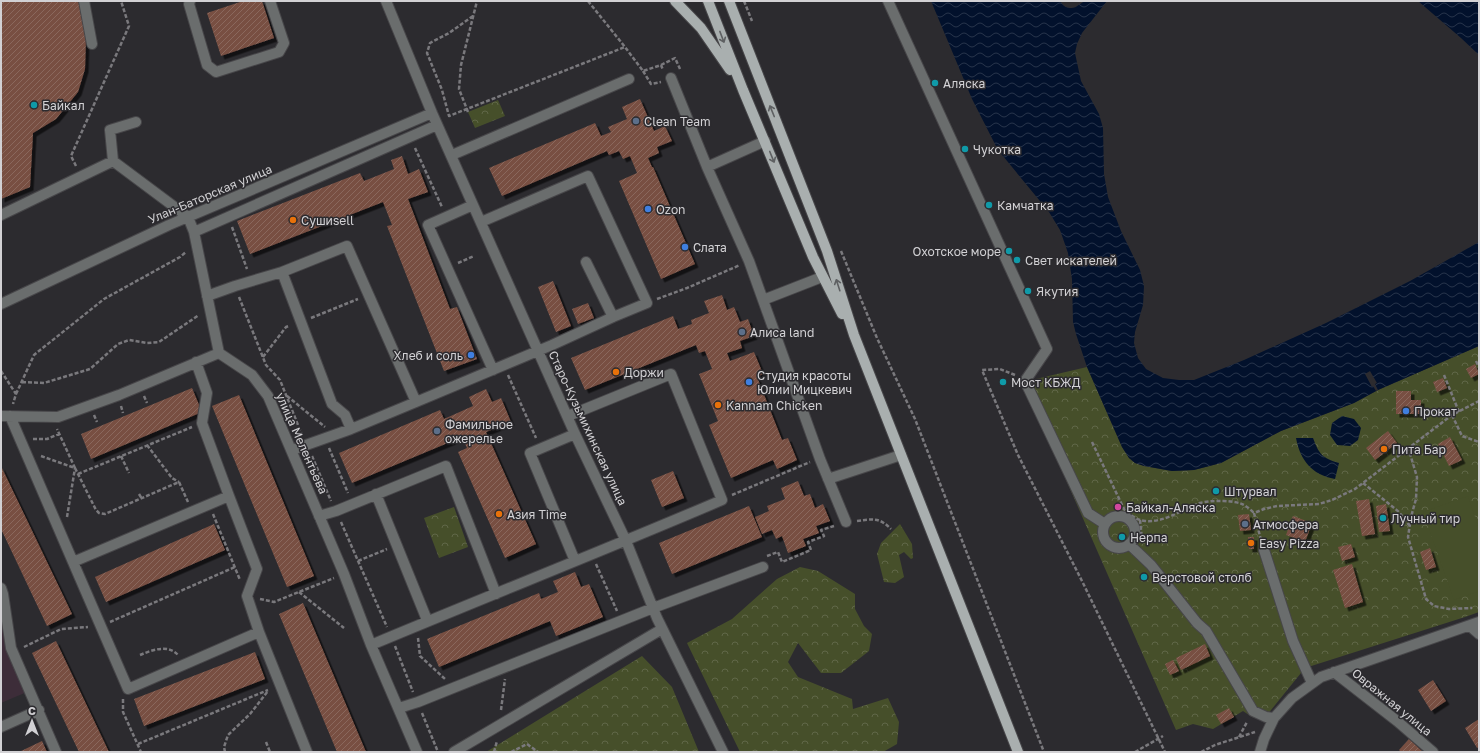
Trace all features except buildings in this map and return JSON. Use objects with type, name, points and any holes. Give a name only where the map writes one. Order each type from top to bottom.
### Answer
[{"type":"main road","points":[[675,1],[701,28],[719,53],[742,90]]},
{"type":"main road","points":[[708,1],[742,90],[765,141],[813,257],[822,277],[854,335]]},
{"type":"main road","points":[[729,1],[827,251],[854,335],[1018,752]]},
{"type":"street","points":[[84,1],[92,44]]},
{"type":"street","points":[[190,1],[188,4],[207,65],[216,72],[279,52],[284,43],[270,1]]},
{"type":"street","name":"Старо-Кузьмихинская улица","points":[[386,1],[437,125],[452,155],[575,434],[626,541],[662,629],[723,752]]},
{"type":"street","points":[[888,1],[1047,348],[1026,381],[1088,513],[1105,524]]},
{"type":"street","points":[[669,76],[707,167],[749,261],[820,459],[846,522]]},
{"type":"street","points":[[452,155],[629,79]]},
{"type":"street","name":"Улан-Баторская улица","points":[[1,304],[188,217],[432,113]]},
{"type":"street","points":[[5,416],[58,417],[120,395],[219,353],[194,232],[188,217],[113,161],[110,130],[136,122]]},
{"type":"street","points":[[194,232],[437,125]]},
{"type":"street","points":[[707,167],[765,141]]},
{"type":"street","points":[[1,214],[113,161]]},
{"type":"street","points":[[292,450],[351,429],[538,351],[647,303],[588,176],[481,222]]},
{"type":"street","points":[[473,205],[428,225],[493,370]]},
{"type":"street","points":[[207,296],[282,272],[347,246],[416,402]]},
{"type":"street","points":[[586,262],[613,317]]},
{"type":"street","points":[[282,272],[332,404],[345,415],[351,429]]},
{"type":"street","points":[[763,300],[822,277]]},
{"type":"street","name":"улица Мелентьева","points":[[219,353],[252,375],[268,396],[344,574],[371,644],[417,752]]},
{"type":"street","points":[[196,362],[207,393],[202,423],[257,569],[247,596],[259,632],[307,752]]},
{"type":"street","points":[[371,644],[427,620],[496,594],[626,541],[722,500],[671,374],[568,416]]},
{"type":"street","points":[[5,416],[19,438],[128,689],[259,632]]},
{"type":"street","points":[[575,434],[530,454],[575,561]]},
{"type":"street","points":[[828,479],[901,455]]},
{"type":"street","points":[[319,516],[336,511],[446,466],[496,594]]},
{"type":"street","points":[[376,494],[427,620]]},
{"type":"street","points":[[73,562],[229,496]]},
{"type":"street","points":[[1115,516],[1126,517],[1130,520],[1135,530],[1129,544],[1119,548],[1109,545],[1103,536],[1102,531],[1110,518],[1115,516]]},
{"type":"street","points":[[1129,544],[1151,565],[1197,623],[1206,631],[1253,711],[1266,717],[1272,722]]},
{"type":"street","points":[[1264,550],[1293,641],[1312,683]]},
{"type":"street","points":[[399,708],[454,688],[653,608],[763,567]]},
{"type":"street","points":[[1,588],[11,648],[56,752]]},
{"type":"street","points":[[1260,752],[1272,722],[1292,698],[1321,677],[1475,624],[1479,634]]},
{"type":"street","points":[[454,752],[662,629]]},
{"type":"street","name":"Овражная улица","points":[[1334,672],[1397,721],[1433,752]]},
{"type":"street","points":[[1,727],[39,710]]},
{"type":"path","points":[[81,176],[71,156],[129,26],[121,1]]},
{"type":"path","points":[[468,112],[459,89],[461,64],[477,1]]},
{"type":"path","points":[[588,1],[625,47],[652,84],[662,82]]},
{"type":"path","points":[[744,1],[752,23]]},
{"type":"path","points":[[473,16],[449,33],[430,43],[427,52],[442,90],[448,116],[625,47]]},
{"type":"path","points":[[643,71],[661,65],[669,76]]},
{"type":"path","points":[[419,157],[446,217]]},
{"type":"path","points":[[231,225],[247,270]]},
{"type":"path","points":[[5,416],[34,355],[98,303],[149,273],[180,257],[188,250]]},
{"type":"path","points":[[841,250],[877,338],[915,419],[1044,752]]},
{"type":"path","points":[[469,259],[474,256]]},
{"type":"path","points":[[647,303],[687,288],[749,261]]},
{"type":"path","points":[[235,286],[266,365],[280,380],[391,636]]},
{"type":"path","points":[[22,382],[44,383],[90,369],[118,344],[129,340],[147,343],[160,342],[200,315]]},
{"type":"path","points":[[1476,361],[1479,367]]},
{"type":"path","points":[[504,365],[541,449]]},
{"type":"path","points":[[1026,381],[1012,373],[1000,369],[982,370],[1018,455],[1166,752]]},
{"type":"path","points":[[1,371],[16,394]]},
{"type":"path","points":[[1444,375],[1459,412]]},
{"type":"path","points":[[286,395],[325,427],[346,417]]},
{"type":"path","points":[[1254,514],[1264,509],[1277,506],[1319,504],[1332,500],[1355,489],[1408,447],[1452,415],[1479,401]]},
{"type":"path","points":[[1452,415],[1462,436],[1479,442]]},
{"type":"path","points":[[51,417],[75,468],[96,510],[99,513],[105,514],[179,482]]},
{"type":"path","points":[[78,474],[202,423]]},
{"type":"path","points":[[19,438],[47,439],[59,434]]},
{"type":"path","points":[[324,439],[352,504]]},
{"type":"path","points":[[1092,442],[1124,509],[1133,517],[1145,521],[1161,519],[1201,503],[1215,501],[1230,501],[1246,505],[1254,514],[1264,550]]},
{"type":"path","points":[[148,445],[172,478],[179,482],[192,512]]},
{"type":"path","points":[[1408,447],[1417,477],[1416,499],[1408,537],[1426,599],[1434,606],[1449,609],[1472,608]]},
{"type":"path","points":[[24,450],[75,468]]},
{"type":"path","points":[[121,456],[129,473]]},
{"type":"path","points":[[722,500],[752,486],[820,459]]},
{"type":"path","points":[[67,518],[75,468]]},
{"type":"path","points":[[1363,482],[1399,512],[1410,525]]},
{"type":"path","points":[[139,494],[142,499]]},
{"type":"path","points":[[210,504],[234,567],[247,596],[274,602],[334,577]]},
{"type":"path","points":[[763,567],[761,559],[778,552],[782,562],[796,557],[811,550],[808,542],[824,536],[820,530],[846,522],[868,519],[882,521],[891,529]]},
{"type":"path","points":[[1140,520],[1142,544]]},
{"type":"path","points":[[358,561],[397,544]]},
{"type":"path","points":[[592,554],[621,621]]},
{"type":"path","points":[[353,569],[360,566]]},
{"type":"path","points":[[13,653],[61,629],[100,626],[180,594],[234,567]]},
{"type":"path","points":[[299,592],[344,628]]},
{"type":"path","points":[[416,625],[420,656],[454,688]]},
{"type":"path","points":[[140,655],[154,649],[167,649],[177,653],[184,664]]},
{"type":"path","points":[[503,700],[506,667]]},
{"type":"path","points":[[225,752],[224,746],[228,735],[264,698],[276,676]]},
{"type":"path","points":[[128,689],[123,699],[123,712],[141,752]]},
{"type":"path","points":[[138,744],[268,690]]},
{"type":"path","points":[[1239,737],[1253,711]]},
{"type":"path","points":[[1201,752],[1272,722]]},
{"type":"path","points":[[1135,752],[1163,736]]},
{"type":"path","points":[[266,742],[270,752]]},
{"type":"path","points":[[511,752],[527,744],[538,752]]},
{"type":"shaded area","points":[[1,612],[34,689],[1,703]]},
{"type":"green space","points":[[498,100],[505,116],[475,128],[468,112]]},
{"type":"green space","points":[[1479,346],[1479,612],[1305,668],[1263,720],[1252,717],[1243,711],[1213,729],[1193,724],[1176,730],[1023,382],[1087,367],[1122,447],[1129,458],[1135,463],[1144,466],[1172,471],[1194,470],[1221,463],[1281,431],[1354,403],[1378,390]]},
{"type":"green space","points":[[1468,496],[1479,529],[1479,591],[1454,600],[1423,512]]},
{"type":"green space","points":[[454,507],[468,547],[439,558],[424,518]]},
{"type":"green space","points":[[900,524],[912,544],[913,558],[911,559],[904,552],[899,555],[904,577],[895,583],[884,582],[877,554],[881,543]]},
{"type":"green space","points":[[800,567],[818,571],[855,594],[855,609],[864,626],[872,634],[869,651],[841,673],[821,673],[798,643],[788,662],[798,677],[852,699],[853,709],[888,698],[899,722],[897,744],[883,752],[740,752],[687,643],[732,619],[777,579]]},
{"type":"green space","points":[[642,656],[672,687],[699,752],[486,752]]},
{"type":"water","points":[[931,1],[1060,1],[1068,8],[1074,8],[1086,1],[1107,1],[1082,33],[1075,53],[1081,81],[1099,114],[1103,128],[1104,174],[1108,197],[1121,231],[1140,270],[1144,286],[1143,305],[1135,332],[1134,343],[1138,358],[1146,369],[1163,378],[1194,380],[1244,360],[1326,323],[1410,281],[1479,242],[1479,346],[1378,390],[1354,403],[1281,431],[1221,463],[1194,470],[1172,471],[1135,463],[1129,458],[1122,447],[1087,367],[1076,334],[1073,322],[1072,279],[1068,253],[1060,230],[1049,212],[998,150],[972,99]]},
{"type":"water","points":[[1418,1],[1479,1],[1479,55],[1461,38]]},
{"type":"water","points":[[1342,416],[1354,419],[1361,428],[1358,440],[1350,446],[1337,445],[1330,435],[1332,423]]},
{"type":"water","points":[[1296,438],[1313,438],[1319,452],[1322,455],[1339,463],[1335,479],[1320,474],[1308,465],[1304,460]]},
{"type":"pier","points":[[1370,371],[1377,383],[1375,384],[1378,390],[1376,391],[1365,374]]},
{"type":"place","name":"Аляска","points":[[935,83]]},
{"type":"place","name":"Байкал","points":[[34,105]]},
{"type":"place","name":"Clean Team","points":[[636,121]]},
{"type":"place","name":"Чукотка","points":[[965,149]]},
{"type":"place","name":"Камчатка","points":[[989,205]]},
{"type":"place","name":"Ozon","points":[[648,209]]},
{"type":"place","name":"Сушиsell","points":[[293,220]]},
{"type":"place","name":"Слата","points":[[685,247]]},
{"type":"place","name":"Охотское море","points":[[1009,251]]},
{"type":"place","name":"Свет искателей","points":[[1017,260]]},
{"type":"place","name":"Якутия","points":[[1028,291]]},
{"type":"place","name":"Алиса land","points":[[742,332]]},
{"type":"place","name":"Хлеб и соль","points":[[471,355]]},
{"type":"place","name":"Доржи","points":[[616,372]]},
{"type":"place","name":"Студия красоты Юлии Мицкевич","points":[[749,382]]},
{"type":"place","name":"Мост КБЖД","points":[[1003,382]]},
{"type":"place","name":"Kannam Chicken","points":[[718,405]]},
{"type":"place","name":"Прокат","points":[[1406,411]]},
{"type":"place","name":"Фамильное ожерелье","points":[[437,431]]},
{"type":"place","name":"Пита Бар","points":[[1384,449]]},
{"type":"place","name":"Штурвал","points":[[1216,491]]},
{"type":"place","name":"Байкал-Аляска","points":[[1118,507]]},
{"type":"place","name":"Азия Time","points":[[499,514]]},
{"type":"place","name":"Лучный тир","points":[[1383,518]]},
{"type":"place","name":"Атмосфера","points":[[1245,524]]},
{"type":"place","name":"Нерпа","points":[[1122,537]]},
{"type":"place","name":"Easy Pizza","points":[[1251,543]]},
{"type":"place","name":"Верстовой столб","points":[[1144,577]]}]
